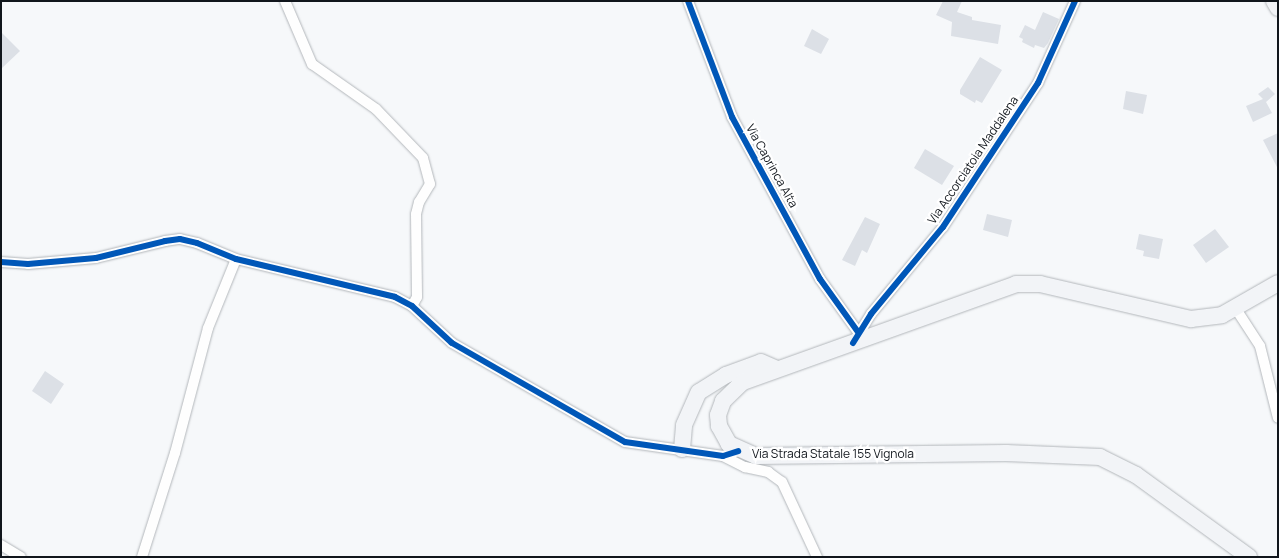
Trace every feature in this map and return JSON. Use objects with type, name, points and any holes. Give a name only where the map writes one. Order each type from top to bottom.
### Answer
[{"type":"main road","points":[[1274,1],[1278,8]]},
{"type":"main road","name":"Via Strada Statale 155 Vignola","points":[[1249,557],[1136,475],[1100,457],[1006,452],[756,456],[731,453],[729,444],[718,426],[723,401],[743,382],[855,338],[1016,284],[1040,284],[1191,319],[1215,317],[1236,309],[1278,282]]},
{"type":"main road","points":[[682,449],[684,425],[699,392],[726,375],[761,362],[777,369]]},
{"type":"street","points":[[285,1],[312,64],[376,109],[422,158],[430,184],[416,214],[417,297],[412,306]]},
{"type":"street","name":"Via Caprinca Alta","points":[[688,1],[732,117],[820,279],[855,338]]},
{"type":"street","name":"Via Accorciatoia Maddalena","points":[[855,338],[943,228],[1038,83],[1075,1]]},
{"type":"street","points":[[1,262],[28,264],[96,258],[180,239],[236,259],[379,292],[412,306],[452,343],[608,435],[625,442],[731,453],[745,467],[768,472],[782,482],[817,557]]},
{"type":"street","points":[[142,557],[175,453],[208,328],[236,259]]},
{"type":"street","points":[[1236,309],[1260,346],[1278,418]]},
{"type":"street","points":[[1,545],[21,557]]},
{"type":"building","points":[[943,1],[962,1],[957,12],[972,17],[972,20],[1001,25],[998,44],[951,36],[952,22],[936,15]]},
{"type":"building","points":[[1043,12],[1059,19],[1044,48],[1035,45],[1034,48],[1022,42],[1023,39],[1019,37],[1025,25],[1035,30]]},
{"type":"building","points":[[812,29],[829,39],[821,54],[804,46]]},
{"type":"building","points":[[1,32],[20,51],[1,69]]},
{"type":"building","points":[[980,57],[1002,70],[982,103],[976,100],[975,103],[960,94],[960,90]]},
{"type":"building","points":[[1268,87],[1275,94],[1266,102],[1272,113],[1253,122],[1246,106],[1263,99],[1258,94]]},
{"type":"building","points":[[1126,91],[1147,95],[1143,114],[1123,109]]},
{"type":"building","points":[[1278,133],[1278,169],[1263,140]]},
{"type":"building","points":[[925,149],[954,166],[942,185],[914,168]]},
{"type":"building","points":[[987,214],[1012,220],[1008,237],[983,230]]},
{"type":"building","points":[[865,217],[880,224],[867,253],[862,250],[855,266],[842,260]]},
{"type":"building","points":[[1215,229],[1229,247],[1206,263],[1193,245]]},
{"type":"building","points":[[1139,234],[1163,239],[1159,259],[1143,256],[1144,251],[1136,249]]},
{"type":"building","points":[[45,371],[64,384],[51,404],[32,391]]},
{"type":"cycle path","points":[[688,1],[732,117],[820,279],[858,332]]},
{"type":"cycle path","points":[[853,343],[871,314],[943,227],[1038,83],[1075,1]]},
{"type":"cycle path","points":[[1,262],[28,264],[96,258],[180,239],[197,243],[236,259],[395,297],[412,306],[452,343],[625,442],[723,456],[738,451]]}]
